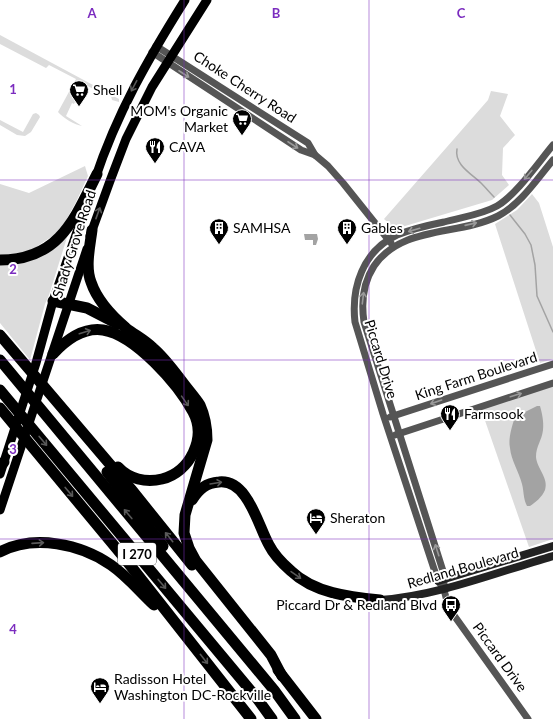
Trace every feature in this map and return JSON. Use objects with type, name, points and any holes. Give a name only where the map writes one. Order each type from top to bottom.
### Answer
[{"type":"highway","points":[[0,260],[11,260],[32,255],[44,250],[59,238],[75,217],[96,174]]},
{"type":"highway","points":[[92,230],[89,258],[90,281],[96,293],[105,306],[126,327],[153,347],[169,364],[199,404],[204,417],[207,428],[207,440],[185,515],[184,533],[189,548],[196,561],[271,655],[282,676]]},
{"type":"highway","points":[[53,301],[87,308],[126,327]]},
{"type":"highway","points":[[53,354],[64,342],[80,333],[91,330],[102,330],[121,336],[161,369],[193,413],[198,430],[195,448],[189,462],[180,471],[167,478],[155,481],[144,480],[128,475],[99,448],[90,442]]},
{"type":"highway","name":"I 270","points":[[0,336],[131,489],[316,719]]},
{"type":"highway","name":"I 270","points":[[0,360],[274,690],[295,719]]},
{"type":"highway","name":"I 270","points":[[0,390],[256,697],[272,719]]},
{"type":"highway","name":"I 270","points":[[0,408],[126,560],[251,719]]},
{"type":"highway","points":[[77,425],[79,435],[150,528],[215,620]]},
{"type":"highway","points":[[187,507],[197,492],[204,486],[222,482],[230,484],[238,488],[249,501],[269,546],[292,572],[320,589],[349,597],[380,600]]},
{"type":"highway","points":[[0,552],[21,545],[42,542],[59,544],[87,552],[110,564],[124,576],[191,643]]},
{"type":"main road","name":"Shady Grove Road","points":[[0,474],[36,363],[53,301],[109,139],[123,108],[154,49],[185,0]]},
{"type":"main road","name":"Shady Grove Road","points":[[0,510],[53,354],[92,230],[126,139],[152,87],[207,0]]},
{"type":"main road","name":"Redland Boulevard","points":[[441,579],[553,546]]},
{"type":"main road","name":"Redland Boulevard","points":[[380,600],[407,597],[444,588],[553,556]]},
{"type":"street","name":"Choke Cherry Road","points":[[154,49],[308,143],[315,155],[328,166],[343,183],[394,246]]},
{"type":"street","name":"Piccard Drive","points":[[528,719],[453,614],[448,603],[385,419],[355,322],[354,312],[355,297],[361,271],[368,259],[378,248],[388,240],[410,230],[483,212],[496,206],[513,192],[553,145]]},
{"type":"street","name":"Piccard Drive","points":[[441,579],[399,434],[364,322],[362,307],[363,296],[370,272],[384,254],[394,246],[415,237],[478,223],[498,215],[521,197],[553,160]]},
{"type":"street","name":"King Farm Boulevard","points":[[385,419],[553,364]]},
{"type":"street","points":[[391,436],[553,384]]},
{"type":"shaded area","points":[[0,35],[119,99],[119,102],[112,100],[111,96],[107,94],[105,95],[80,82],[72,96],[77,98],[74,104],[72,103],[66,116],[82,126],[69,121],[58,112],[76,79],[49,65],[46,68],[0,44]]},
{"type":"shaded area","points":[[491,91],[508,94],[500,116],[515,135],[503,148],[502,175],[509,185],[492,200],[395,229],[384,219],[488,100]]},
{"type":"shaded area","points":[[36,113],[40,117],[31,132],[25,136],[17,135],[0,125],[0,120],[23,132],[33,114]]},
{"type":"shaded area","points":[[85,166],[88,176],[64,224],[54,235],[33,249],[21,253],[0,255],[0,184],[29,193]]},
{"type":"shaded area","points":[[532,194],[539,203],[553,247],[553,359],[540,363],[495,224],[517,210]]},
{"type":"shaded area","points":[[69,231],[45,304],[30,360],[0,323],[0,264],[5,264]]},
{"type":"shaded area","points":[[304,234],[317,234],[318,239],[316,245],[313,245],[313,240],[305,240]]},
{"type":"shaded area","points":[[553,386],[553,539],[529,547],[481,409]]},
{"type":"shaded area","points":[[537,406],[540,406],[543,418],[543,427],[536,457],[546,486],[541,497],[530,506],[527,506],[521,480],[513,462],[510,436],[515,417]]},
{"type":"waterway","points":[[457,149],[458,160],[464,169],[481,183],[494,197]]},
{"type":"waterway","points":[[510,215],[525,234],[531,245],[535,265],[537,296],[553,332]]},
{"type":"place","name":"Shell","points":[[79,107]]},
{"type":"place","name":"MOM's Organic Market","points":[[242,136]]},
{"type":"place","name":"CAVA","points":[[155,164]]},
{"type":"place","name":"SAMHSA","points":[[219,245]]},
{"type":"place","name":"Gables","points":[[347,245]]},
{"type":"place","name":"Farmsook","points":[[450,431]]},
{"type":"place","name":"Sheraton","points":[[316,535]]},
{"type":"place","name":"Piccard Dr & Redland Blvd","points":[[451,622]]},
{"type":"place","name":"Radisson Hotel Washington DC-Rockville","points":[[100,704]]}]
